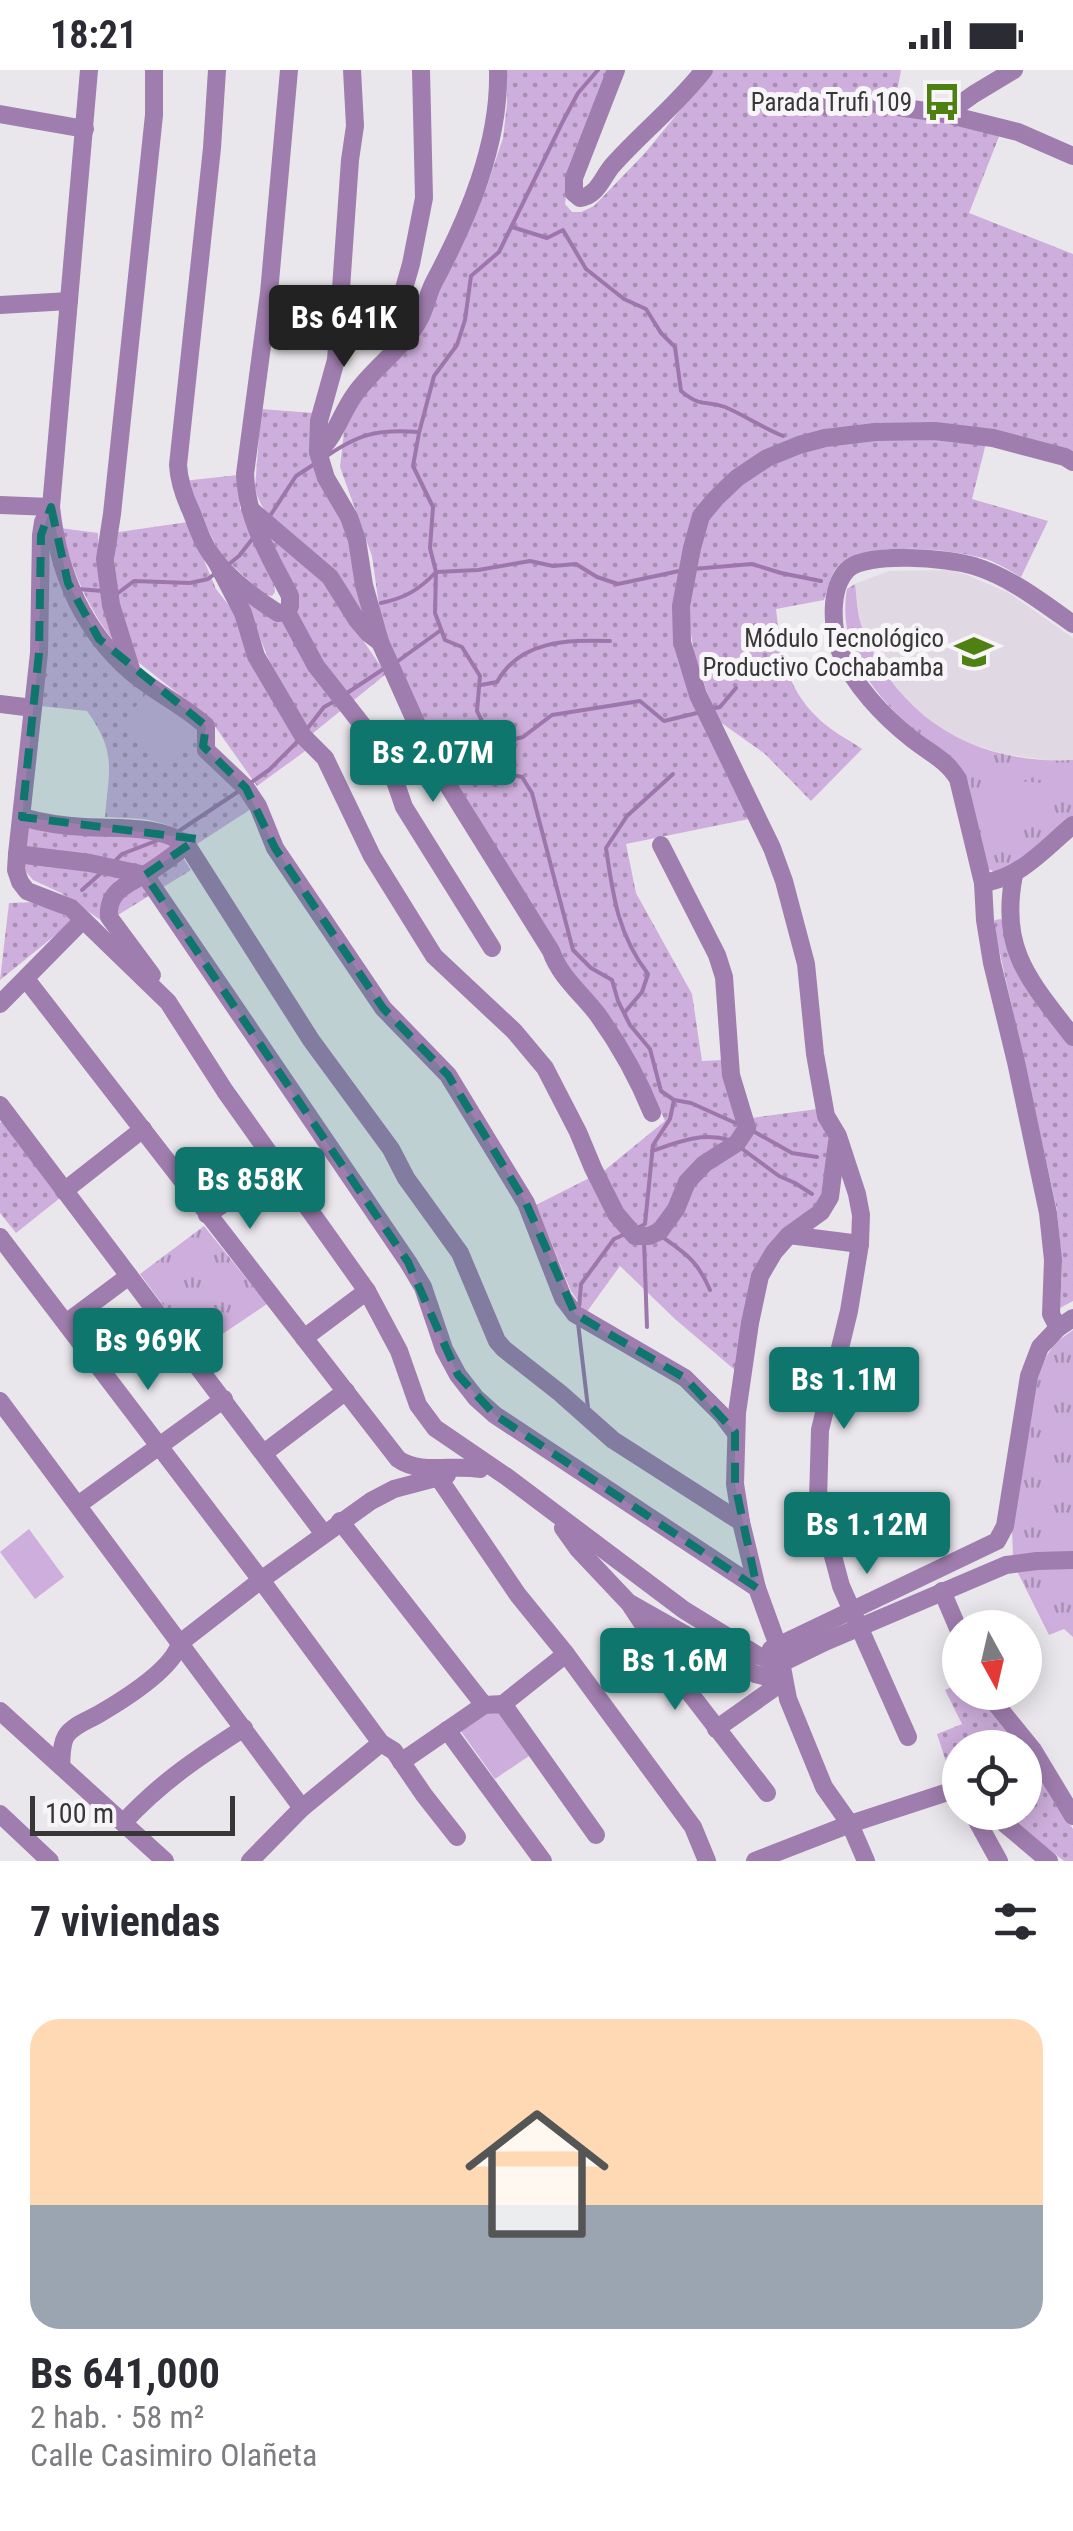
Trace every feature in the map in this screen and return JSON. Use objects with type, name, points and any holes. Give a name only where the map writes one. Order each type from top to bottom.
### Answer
[{"type":"street","points":[[89,70],[51,507],[60,557],[82,614],[98,639],[132,673],[206,726],[206,750],[246,788],[276,848],[383,1008],[448,1076],[526,1202],[563,1298],[575,1314],[685,1378],[735,1432]]},
{"type":"street","points":[[132,673],[111,604],[105,559],[154,115],[154,70]]},
{"type":"street","points":[[217,70],[178,480],[207,548],[243,613],[256,656],[303,736],[326,758],[372,856],[434,956],[514,1031],[545,1068],[616,1214],[635,1236],[660,1231],[676,1209],[687,1182],[704,1164],[737,1143],[747,1128],[731,1076],[724,977],[717,955],[661,845]]},
{"type":"street","points":[[216,561],[268,607],[278,613],[286,612],[290,596],[255,528],[246,498],[245,474],[269,293],[289,70]]},
{"type":"street","points":[[352,70],[355,126],[336,360],[319,421],[318,452],[326,478],[353,528],[380,642],[434,763],[551,951],[557,968],[598,1017],[638,1078],[652,1113]]},
{"type":"street","points":[[413,328],[400,325],[397,316],[412,264],[424,198],[421,70]]},
{"type":"street","points":[[318,452],[328,444],[355,394],[420,318],[488,152],[499,96],[498,70]]},
{"type":"street","points":[[616,70],[574,178],[574,193],[580,198],[594,192],[610,169],[704,70]]},
{"type":"street","points":[[679,98],[682,70]]},
{"type":"street","points":[[946,114],[1008,71]]},
{"type":"street","points":[[824,106],[864,102],[946,114],[1018,132],[1073,156]]},
{"type":"street","points":[[0,114],[86,128]]},
{"type":"street","points":[[0,306],[69,300]]},
{"type":"street","points":[[908,1736],[840,1586],[821,1516],[820,1430],[849,1310],[860,1244],[857,1194],[838,1136],[826,1116],[806,964],[784,881],[698,695],[682,642],[681,606],[701,516],[737,478],[767,458],[799,445],[875,432],[915,432],[993,438],[1073,462]]},
{"type":"street","points":[[0,506],[51,507]]},
{"type":"street","points":[[51,507],[42,522],[39,654],[16,870],[27,891],[71,908],[168,1002]]},
{"type":"street","points":[[250,509],[330,577],[357,620],[380,642]]},
{"type":"street","points":[[628,1602],[756,1674],[781,1664],[996,1541],[1003,1532],[1029,1376],[1040,1347],[1066,1323],[1052,1314],[1053,1260],[1048,1213],[992,963],[983,882],[958,778],[952,767],[894,723],[848,668],[834,622],[835,596],[849,568],[863,562],[930,558],[972,565],[1016,586],[1073,624]]},
{"type":"street","points":[[286,612],[316,666],[386,754],[404,807],[492,948]]},
{"type":"street","points":[[0,704],[33,708]]},
{"type":"street","points":[[22,816],[58,824],[147,830],[170,835],[186,845],[311,1040],[392,1149],[406,1178],[460,1253],[504,1350],[613,1440],[741,1522]]},
{"type":"street","points":[[1073,825],[1020,870],[1009,900],[1009,918],[1030,982],[1073,1036]]},
{"type":"street","points":[[983,882],[998,881],[1073,843]]},
{"type":"street","points":[[186,845],[114,894],[108,907],[109,917],[150,971],[224,1091],[367,1292],[399,1351],[426,1417],[435,1428],[684,1610],[757,1655],[781,1664]]},
{"type":"street","points":[[17,854],[145,875],[408,1262],[423,1287],[444,1349],[458,1376],[476,1398],[495,1415],[757,1588]]},
{"type":"street","points":[[0,1004],[83,920]]},
{"type":"street","points":[[26,978],[398,1460],[435,1468],[466,1466],[507,1478]]},
{"type":"street","points":[[0,1105],[324,1534]]},
{"type":"street","points":[[64,1190],[143,1128]]},
{"type":"street","points":[[838,1136],[830,1197],[821,1212],[789,1235],[760,1276],[735,1432],[735,1484],[757,1588],[800,1730],[824,1787],[850,1824],[866,1861]]},
{"type":"street","points":[[207,1216],[278,1166]]},
{"type":"street","points":[[789,1235],[860,1244]]},
{"type":"street","points":[[0,1237],[456,1837]]},
{"type":"street","points":[[66,1323],[128,1276]]},
{"type":"street","points":[[304,1338],[367,1292]]},
{"type":"street","points":[[264,1453],[346,1392]]},
{"type":"street","points":[[78,1505],[224,1400]]},
{"type":"street","points":[[0,1401],[302,1808]]},
{"type":"street","points":[[61,1766],[62,1748],[70,1731],[150,1678],[171,1661],[180,1643],[340,1521],[394,1489],[480,1469]]},
{"type":"street","points":[[438,1477],[518,1594],[693,1827],[708,1861]]},
{"type":"street","points":[[550,1511],[578,1549],[628,1602],[682,1683],[766,1793]]},
{"type":"street","points":[[340,1521],[596,1835]]},
{"type":"street","points":[[856,1619],[1006,1566],[1073,1560]]},
{"type":"street","points":[[942,1591],[950,1610]]},
{"type":"street","points":[[401,1762],[566,1654]]},
{"type":"street","points":[[716,1729],[781,1664]]},
{"type":"street","points":[[1001,1710],[1033,1750],[1073,1816]]},
{"type":"street","points":[[0,1711],[165,1861]]},
{"type":"street","points":[[124,1823],[149,1794],[244,1728]]},
{"type":"street","points":[[447,1730],[543,1861]]},
{"type":"street","points":[[250,1861],[302,1808],[381,1743]]},
{"type":"street","points":[[755,1861],[850,1824],[942,1794]]},
{"type":"street","points":[[0,1814],[50,1861]]},
{"type":"street","points":[[982,1830],[999,1861]]},
{"type":"street","points":[[1012,1830],[1049,1861]]},
{"type":"highlighted area","points":[[51,507],[68,583],[99,639],[206,726],[203,746],[246,788],[275,848],[383,1008],[448,1075],[526,1203],[575,1314],[685,1378],[735,1432],[735,1484],[757,1588],[495,1415],[458,1375],[408,1262],[145,875],[197,839],[22,817],[39,653],[41,535]]},
{"type":"shaded area","name":"Módulo Tecnológico Productivo Cochabamba","points":[[948,570],[1009,593],[1073,638],[1073,760],[1003,754],[953,738],[909,704],[882,667],[861,627],[855,584],[889,571]]},
{"type":"green space","points":[[506,70],[613,70],[568,182],[565,204],[572,212],[581,212],[594,206],[645,153],[713,70],[901,70],[894,110],[1000,134],[969,213],[1073,254],[1073,453],[880,427],[737,470],[710,491],[696,513],[676,603],[749,819],[626,844],[636,893],[692,994],[702,1061],[723,1060],[751,1118],[817,1109],[832,1137],[820,1203],[785,1232],[736,1371],[620,1266],[586,1313],[571,1291],[536,1205],[605,1170],[665,1121],[643,1074],[568,975],[448,776],[382,627],[372,556],[340,467],[345,423],[440,284],[487,186],[503,138]]},
{"type":"green space","points":[[261,409],[314,413],[366,617],[344,585],[280,528],[260,502],[255,488]]},
{"type":"green space","points":[[929,436],[986,443],[972,499],[1048,521],[1021,577],[986,559],[953,552],[889,549],[853,556],[840,564],[824,600],[776,609],[783,653],[798,693],[822,722],[862,749],[811,801],[765,754],[716,719],[694,653],[688,615],[695,558],[710,516],[734,487],[778,457],[815,444]]},
{"type":"green space","points":[[238,475],[240,508],[274,584],[272,596],[263,594],[221,555],[183,481]]},
{"type":"green space","points":[[188,522],[216,589],[234,612],[308,749],[257,786],[209,718],[138,662],[120,617],[112,533]]},
{"type":"green space","points":[[60,528],[98,533],[99,565],[119,648],[83,591]]},
{"type":"green space","points":[[266,532],[317,574],[334,594],[386,674],[312,734],[275,675],[254,623],[227,581],[266,615],[277,617],[290,611]]},
{"type":"green space","points":[[51,536],[79,624],[101,651],[206,733],[251,809],[197,844],[154,821],[105,817],[109,762],[97,726],[87,711],[40,706]]},
{"type":"green space","points":[[855,584],[861,625],[878,662],[920,712],[974,745],[1038,760],[1073,760],[1073,819],[1007,869],[988,869],[976,831],[969,784],[961,767],[907,724],[864,673],[854,654],[845,612],[847,589]]},
{"type":"green space","points":[[147,693],[197,734],[170,765],[120,725]]},
{"type":"green space","points":[[995,779],[1056,784],[1053,825],[991,819]]},
{"type":"green space","points":[[26,828],[131,830],[173,842],[191,870],[105,923],[61,893],[33,880],[23,868]]},
{"type":"green space","points":[[35,902],[74,920],[0,980],[9,903]]},
{"type":"green space","points":[[1001,919],[1073,1045],[1073,1301],[1060,1308],[1062,1266],[1057,1210],[995,931],[995,920]]},
{"type":"green space","points":[[3,1120],[60,1198],[16,1233],[0,1213]]},
{"type":"green space","points":[[204,1226],[267,1304],[197,1351],[140,1274]]},
{"type":"green space","points":[[1073,1330],[1073,1554],[1013,1558],[1012,1530],[1035,1384],[1055,1343]]},
{"type":"green space","points":[[29,1529],[64,1577],[35,1599],[0,1552]]},
{"type":"green space","points":[[1073,1568],[1073,1637],[1064,1629],[1049,1635],[1042,1610],[1036,1610],[1017,1571]]},
{"type":"green space","points":[[496,1707],[529,1756],[495,1779],[460,1730]]},
{"type":"green space","points":[[955,1710],[989,1710],[1005,1730],[947,1730],[962,1724]]},
{"type":"green space","points":[[1042,1781],[1073,1829],[1073,1861],[1064,1861],[1024,1830],[1042,1830]]},
{"type":"waterway","points":[[598,70],[578,93],[499,252],[471,276],[465,320],[457,345],[434,376],[413,466],[433,507],[430,548],[436,572],[435,613],[445,640],[462,647],[480,676],[477,711],[508,774],[522,777],[532,793],[573,950],[591,968],[612,980],[630,1025],[650,1049],[661,1091],[674,1100],[691,1103],[740,1125]]},
{"type":"waterway","points":[[512,227],[547,238],[563,230],[586,269],[624,299],[646,309],[675,347],[681,391],[699,402],[725,407],[783,436]]},
{"type":"waterway","points":[[324,458],[368,435],[418,432]]},
{"type":"waterway","points":[[268,519],[296,476],[316,463]]},
{"type":"waterway","points":[[229,564],[253,538]]},
{"type":"waterway","points":[[381,603],[411,592],[436,572],[530,561],[553,566],[576,564],[618,584],[684,570]]},
{"type":"waterway","points":[[693,569],[752,564],[821,581]]},
{"type":"waterway","points":[[118,593],[134,581],[190,583],[208,579],[217,572]]},
{"type":"waterway","points":[[78,589],[103,591]]},
{"type":"waterway","points":[[398,661],[441,630]]},
{"type":"waterway","points":[[481,685],[497,682],[518,658],[546,645],[610,641]]},
{"type":"waterway","points":[[347,693],[385,668]]},
{"type":"waterway","points":[[710,709],[720,707],[736,688]]},
{"type":"waterway","points":[[307,729],[324,707],[335,701]]},
{"type":"waterway","points":[[494,744],[523,737],[552,715],[640,701],[664,721],[701,712]]},
{"type":"waterway","points":[[249,784],[298,741]]},
{"type":"waterway","points":[[625,1012],[642,992],[648,974],[623,930],[606,848],[627,816],[673,774]]},
{"type":"waterway","points":[[179,831],[242,789]]},
{"type":"waterway","points":[[116,860],[161,839]]},
{"type":"waterway","points":[[82,890],[101,873]]},
{"type":"waterway","points":[[636,1229],[645,1224],[653,1145],[670,1119],[674,1100]]},
{"type":"waterway","points":[[753,1131],[792,1153],[817,1157]]},
{"type":"waterway","points":[[652,1151],[700,1138],[729,1140]]},
{"type":"waterway","points":[[741,1148],[812,1194]]},
{"type":"waterway","points":[[579,1309],[581,1284],[614,1239],[623,1235]]},
{"type":"waterway","points":[[661,1236],[690,1258],[710,1290]]},
{"type":"waterway","points":[[644,1241],[647,1327]]},
{"type":"waterway","points":[[578,1323],[588,1408]]},
{"type":"place","name":"Parada Trufi 109","points":[[942,102]]},
{"type":"place","name":"Módulo Tecnológico Productivo Cochabamba","points":[[974,652]]}]
